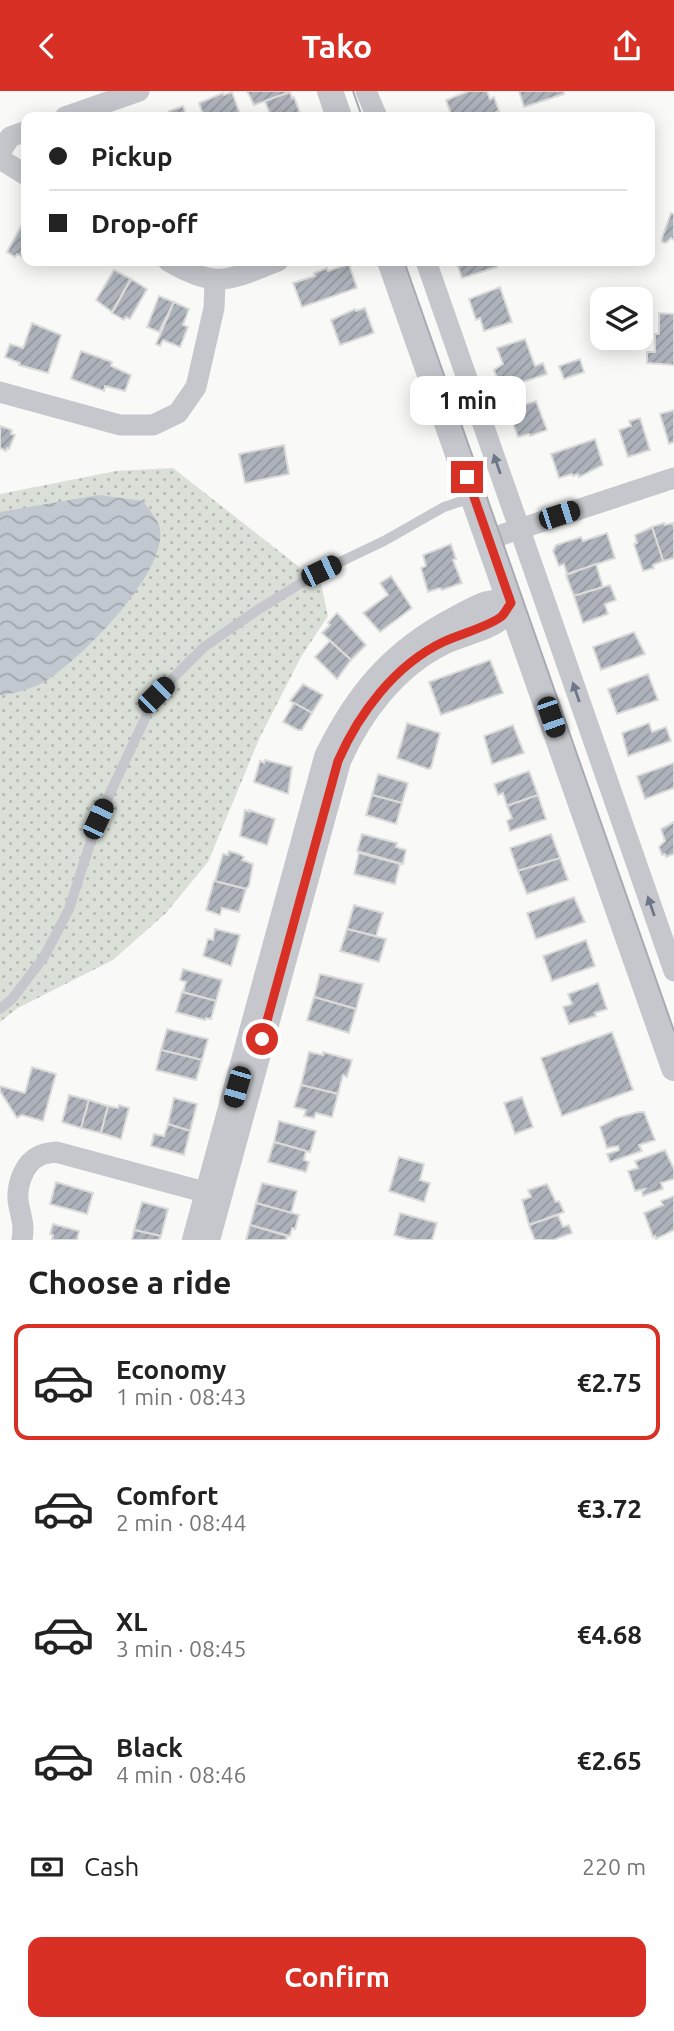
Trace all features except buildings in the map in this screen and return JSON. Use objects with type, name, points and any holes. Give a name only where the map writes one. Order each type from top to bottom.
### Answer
[{"type":"street","points":[[79,112],[139,91]]},
{"type":"street","points":[[330,91],[337,112]]},
{"type":"street","points":[[368,91],[375,112]]},
{"type":"street","points":[[0,153],[10,137],[21,133]]},
{"type":"street","points":[[0,159],[21,172]]},
{"type":"street","points":[[177,266],[188,273],[215,281],[230,279],[265,266]]},
{"type":"street","points":[[392,266],[674,1068]]},
{"type":"street","points":[[428,266],[674,971]]},
{"type":"street","points":[[0,392],[120,425],[153,425],[178,413],[196,387],[214,308],[215,281]]},
{"type":"street","points":[[489,539],[674,478]]},
{"type":"street","points":[[195,1240],[213,1194],[327,757],[341,727],[374,681],[413,645],[435,630],[483,605],[495,601],[511,603]]},
{"type":"street","points":[[22,1240],[23,1217],[18,1200],[20,1182],[27,1166],[40,1155],[56,1152],[213,1194]]},
{"type":"street","points":[[207,1240],[213,1194]]},
{"type":"lane","points":[[0,1009],[12,999],[44,957],[69,909],[98,819],[156,695],[204,647],[259,609],[321,571],[384,541],[444,507],[474,497]]},
{"type":"shaded area","points":[[173,468],[321,584],[328,616],[301,657],[260,737],[208,862],[166,913],[113,960],[18,1008],[0,1022],[0,494],[116,471]]},
{"type":"water","points":[[99,495],[143,501],[158,522],[159,547],[150,568],[119,613],[62,670],[36,686],[0,695],[0,512]]},
{"type":"tram line","points":[[353,91],[360,112]]},
{"type":"tram line","points":[[406,266],[674,1031]]},
{"type":"route","points":[[262,1039],[338,761],[350,733],[383,690],[419,656],[441,643],[501,617],[511,603],[467,477]]}]
